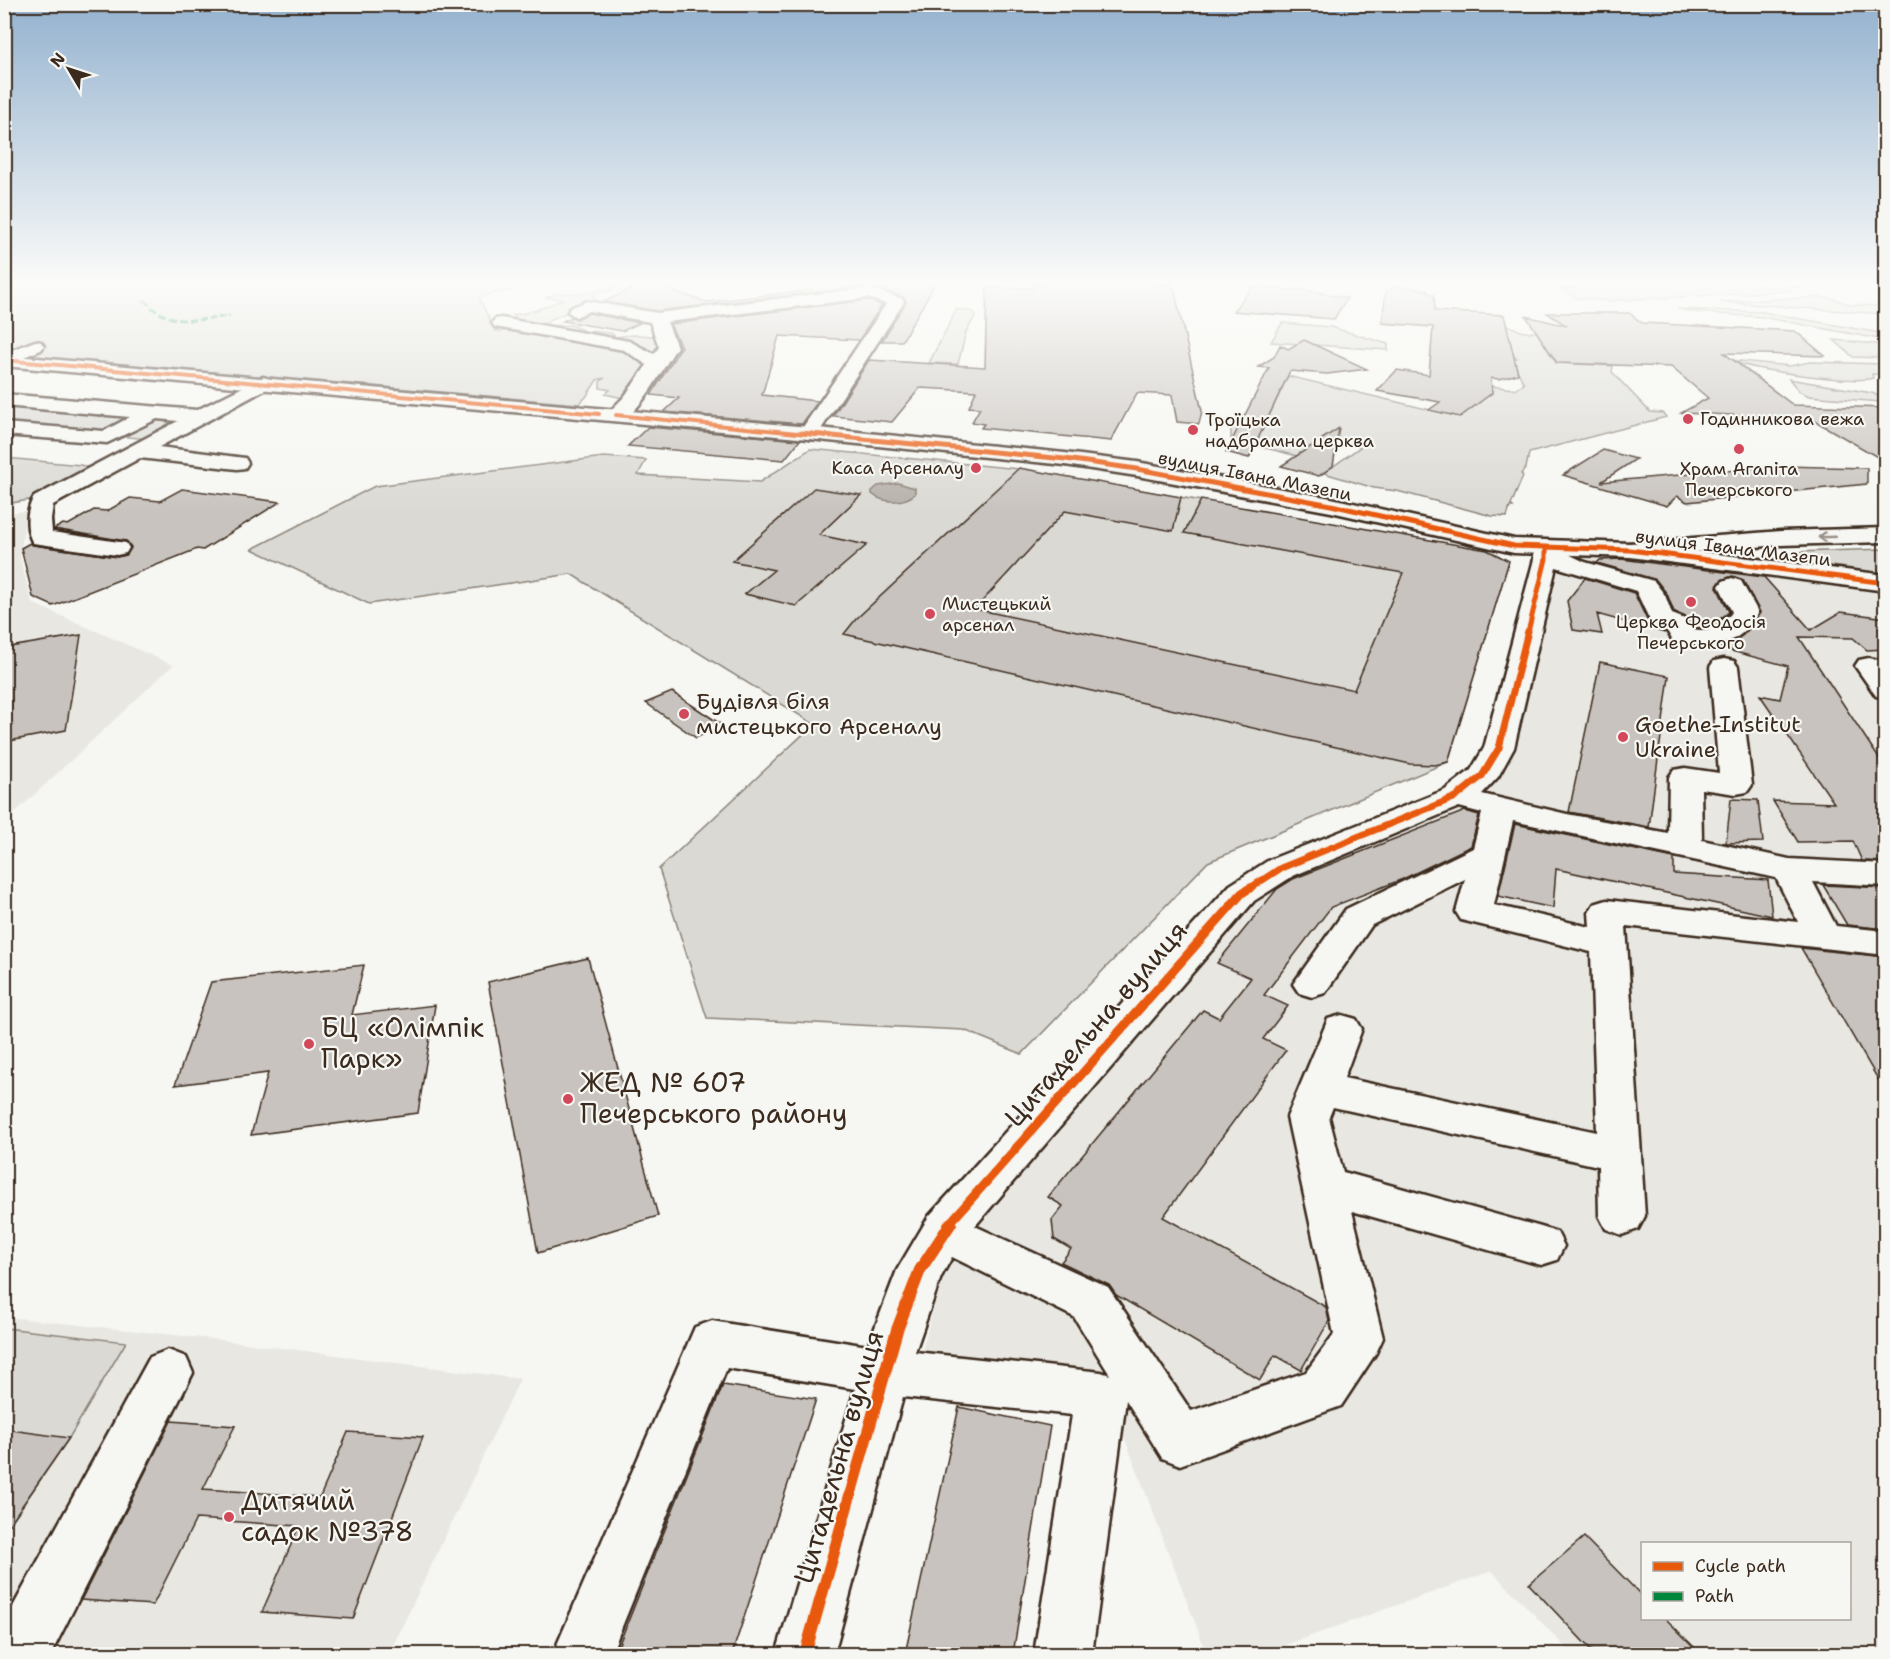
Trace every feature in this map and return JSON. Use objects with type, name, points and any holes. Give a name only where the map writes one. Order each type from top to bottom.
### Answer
[{"type":"main road","points":[[651,359],[657,363]]},
{"type":"main road","points":[[616,415],[632,401],[659,359]]},
{"type":"main road","points":[[809,433],[858,359]]},
{"type":"main road","name":"вулиця Івана Мазепи","points":[[4,360],[1000,451],[1137,469],[1331,505],[1502,543],[1546,550],[1630,550],[1886,583]]},
{"type":"main road","points":[[117,548],[41,538],[39,519],[42,502],[203,417],[257,383],[273,366]]},
{"type":"main road","points":[[4,400],[203,417]]},
{"type":"main road","points":[[4,429],[107,437],[153,413]]},
{"type":"main road","points":[[139,451],[237,463]]},
{"type":"main road","points":[[1630,550],[1781,538],[1886,535]]},
{"type":"main road","points":[[1546,550],[1576,567],[1645,586],[1652,595],[1661,620],[1676,625],[1683,635],[1704,639],[1732,629],[1742,620],[1745,612],[1732,586]]},
{"type":"main road","name":"Цитадельна вулиця","points":[[805,1654],[897,1330],[920,1270],[945,1229],[1242,892],[1281,868],[1456,797],[1476,785],[1492,766],[1499,748],[1546,550]]},
{"type":"main road","points":[[1886,668],[1869,666],[1886,690]]},
{"type":"main road","points":[[1685,846],[1685,777],[1736,784],[1724,667]]},
{"type":"main road","points":[[1456,797],[1499,809],[1685,846],[1789,870],[1886,875]]},
{"type":"main road","points":[[1499,809],[1474,912],[1609,944]]},
{"type":"main road","points":[[1312,984],[1359,917],[1489,855]]},
{"type":"main road","points":[[1789,870],[1824,937]]},
{"type":"main road","points":[[1622,1216],[1607,912],[1886,943]]},
{"type":"main road","points":[[945,1229],[953,1238],[1091,1302],[1180,1440],[1323,1390],[1359,1338],[1308,1117],[1342,1029]]},
{"type":"main road","points":[[1319,1088],[1619,1154]]},
{"type":"main road","points":[[1324,1185],[1541,1246]]},
{"type":"main road","points":[[582,1654],[712,1343],[886,1372],[1101,1395],[1063,1654]]},
{"type":"main road","points":[[20,1654],[168,1373]]},
{"type":"shaded area","points":[[67,359],[648,359],[645,362],[648,367],[630,396],[619,397],[605,394],[610,390],[600,388],[600,382],[605,378],[597,380],[579,404]]},
{"type":"shaded area","points":[[931,359],[959,359],[958,364],[929,363]]},
{"type":"shaded area","points":[[1512,359],[1554,359],[1556,363],[1613,366],[1612,372],[1650,412],[1663,413],[1666,417],[1529,453],[1526,468],[1521,474],[1523,476],[1511,505],[1513,507],[1510,507],[1507,517],[1492,516],[1397,491],[1374,488],[1324,473],[1360,447],[1325,437],[1297,456],[1231,439],[1231,427],[1262,431],[1288,376],[1460,417],[1492,393],[1491,386],[1514,389],[1524,384]]},
{"type":"shaded area","points":[[1731,360],[1790,366],[1810,362],[1885,364],[1885,375],[1872,374],[1873,378],[1862,379],[1824,378],[1757,368]]},
{"type":"shaded area","points":[[1789,379],[1872,393],[1882,398],[1880,402],[1809,396],[1800,392]]},
{"type":"shaded area","points":[[4,402],[185,419],[149,439],[5,425]]},
{"type":"shaded area","points":[[810,449],[1029,470],[1497,554],[1508,564],[1448,762],[1208,862],[1022,1054],[964,1030],[707,1018],[659,869],[814,724],[571,574],[369,604],[252,549],[375,486],[604,457],[646,460],[638,475],[760,482]]},
{"type":"shaded area","points":[[5,458],[81,465],[94,470],[35,499],[5,504]]},
{"type":"shaded area","points":[[898,483],[915,488],[915,494],[905,499],[888,501],[872,494],[878,486]]},
{"type":"shaded area","points":[[26,511],[20,558],[32,603],[173,665],[5,822],[5,514]]},
{"type":"shaded area","points":[[1546,548],[1885,583],[1885,1654],[1572,1654],[1492,1571],[1260,1654],[1207,1654],[1106,1389],[918,1365],[953,1238],[1229,905],[1476,785]]},
{"type":"shaded area","points":[[1885,549],[1885,576],[1803,565],[1795,552]]},
{"type":"shaded area","name":"Дитячий садок №378","points":[[5,1317],[221,1340],[520,1379],[389,1654],[5,1654]]},
{"type":"shaded area","points":[[5,1328],[126,1342],[69,1438],[8,1527],[5,1527]]},
{"type":"building","points":[[673,359],[772,359],[762,395],[818,401],[802,424],[664,412],[679,398],[651,395]]},
{"type":"building","points":[[985,359],[1190,359],[1202,411],[1199,424],[1177,422],[1172,395],[1137,393],[1111,441],[981,428],[984,424],[972,422],[980,408],[969,407],[976,391],[920,388],[892,422],[833,416],[869,360],[985,367]]},
{"type":"building","points":[[1270,359],[1346,359],[1367,369],[1327,374],[1290,371],[1249,458],[1226,452],[1269,368],[1258,367]]},
{"type":"building","points":[[1430,359],[1515,359],[1518,374],[1499,379],[1491,378],[1492,393],[1460,417],[1429,410],[1440,402],[1377,391],[1397,370],[1429,375]]},
{"type":"building","points":[[1555,359],[1733,359],[1793,405],[1886,408],[1886,462],[1810,418],[1681,413],[1708,398],[1671,367],[1557,363]]},
{"type":"building","points":[[648,427],[800,440],[784,460],[628,446]]},
{"type":"building","points":[[1339,428],[1333,466],[1319,476],[1281,466]]},
{"type":"building","points":[[1603,450],[1636,459],[1601,482],[1781,466],[1867,468],[1867,484],[1687,502],[1677,496],[1667,506],[1563,475]]},
{"type":"building","name":"Мистецький арсенал","points":[[1019,468],[1181,497],[1173,531],[1065,511],[975,609],[1354,690],[1403,573],[1184,533],[1201,500],[1487,550],[1509,561],[1448,762],[1435,765],[1410,764],[844,634],[856,619]]},
{"type":"building","points":[[814,488],[861,495],[819,535],[867,545],[796,606],[745,594],[774,570],[732,561]]},
{"type":"building","points":[[182,489],[280,502],[203,550],[197,549],[53,606],[33,597],[21,548],[30,543],[117,557],[126,555],[131,547],[126,541],[54,529],[63,524],[68,525],[94,510],[107,511],[130,498],[160,501]]},
{"type":"building","points":[[1621,559],[1764,577],[1811,630],[1841,612],[1886,618],[1886,649],[1867,650],[1853,638],[1799,637],[1886,769],[1886,862],[1862,861],[1853,841],[1798,842],[1773,801],[1834,803],[1760,695],[1780,699],[1788,666],[1716,647],[1733,642],[1743,635],[1760,613],[1743,580],[1733,576],[1721,580],[1717,587],[1729,612],[1706,629],[1693,627],[1686,617],[1674,612],[1667,594],[1656,580],[1597,563],[1600,560]]},
{"type":"building","points":[[1585,578],[1634,593],[1650,626],[1665,633],[1597,614],[1602,634],[1573,630],[1567,601]]},
{"type":"building","points":[[81,635],[66,730],[4,742],[4,648]]},
{"type":"building","name":"Goethe-Institut Ukraine","points":[[1600,662],[1669,676],[1649,827],[1569,812]]},
{"type":"building","name":"Будівля біля мистецького Арсеналу","points":[[672,692],[722,725],[696,738],[646,703]]},
{"type":"building","points":[[1731,799],[1758,800],[1763,842],[1726,843]]},
{"type":"building","points":[[1465,811],[1479,815],[1471,846],[1403,879],[1331,907],[1264,995],[1288,1006],[1263,1039],[1286,1050],[1163,1217],[1326,1307],[1329,1321],[1301,1370],[1275,1355],[1260,1380],[1116,1295],[1109,1285],[1061,1262],[1071,1249],[1054,1239],[1052,1220],[1063,1206],[1048,1197],[1203,1010],[1219,1018],[1251,978],[1217,963],[1277,889],[1293,879]]},
{"type":"building","points":[[1515,824],[1674,858],[1674,874],[1768,880],[1772,916],[1556,869],[1553,908],[1498,896]]},
{"type":"building","points":[[1823,885],[1886,888],[1886,929],[1847,925]]},
{"type":"building","points":[[1801,948],[1886,957],[1886,1093]]},
{"type":"building","name":"ЖЕД № 607 Печерського району","points":[[588,958],[658,1216],[538,1253],[488,982]]},
{"type":"building","name":"БЦ «Олімпік Парк»","points":[[364,965],[352,1015],[435,1005],[418,1113],[251,1135],[268,1073],[175,1085],[211,982]]},
{"type":"building","points":[[723,1385],[816,1399],[732,1654],[615,1654]]},
{"type":"building","points":[[959,1407],[1050,1426],[1013,1654],[905,1654]]},
{"type":"building","points":[[171,1421],[235,1426],[203,1489],[320,1497],[348,1432],[423,1437],[353,1619],[262,1612],[299,1526],[196,1519],[153,1605],[81,1600]]},
{"type":"building","points":[[4,1429],[69,1438],[4,1532]]},
{"type":"building","points":[[1584,1537],[1641,1595],[1641,1620],[1667,1620],[1701,1654],[1595,1654],[1529,1584]]},
{"type":"cycle path","points":[[4,360],[599,414]]},
{"type":"cycle path","points":[[616,415],[1065,459],[1137,469],[1331,505],[1514,546],[1630,550],[1886,583]]},
{"type":"cycle path","points":[[805,1654],[897,1330],[920,1270],[945,1229],[1242,893],[1281,868],[1456,797],[1482,776],[1499,748],[1546,559],[1546,548]]},
{"type":"place","name":"Годинникова вежа","points":[[1688,419]]},
{"type":"place","name":"Троїцька надбрамна церква","points":[[1193,430]]},
{"type":"place","name":"Храм Агапіта Печерського","points":[[1739,449]]},
{"type":"place","name":"Каса Арсеналу","points":[[976,468]]},
{"type":"place","name":"Церква Феодосія Печерського","points":[[1691,602]]},
{"type":"place","name":"Мистецький арсенал","points":[[930,614]]},
{"type":"place","name":"Будівля біля мистецького Арсеналу","points":[[684,714]]},
{"type":"place","name":"Goethe-Institut Ukraine","points":[[1623,737]]},
{"type":"place","name":"БЦ «Олімпік Парк»","points":[[309,1044]]},
{"type":"place","name":"ЖЕД № 607 Печерського району","points":[[568,1099]]},
{"type":"place","name":"Дитячий садок №378","points":[[229,1517]]}]
